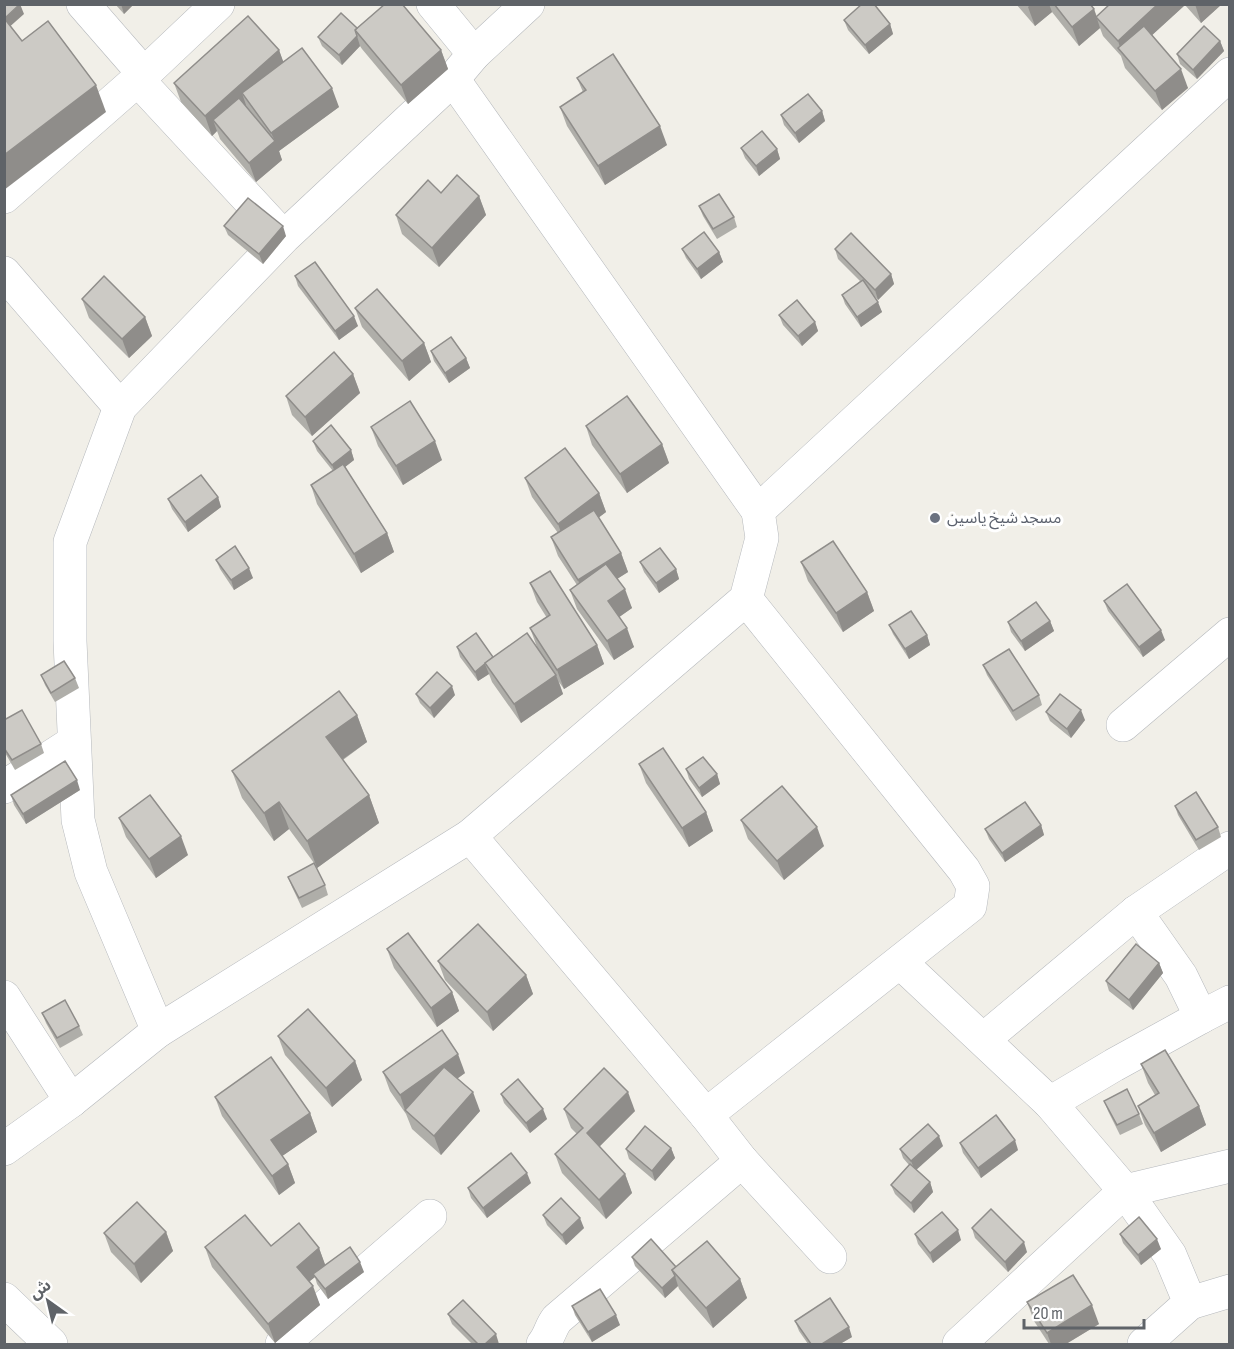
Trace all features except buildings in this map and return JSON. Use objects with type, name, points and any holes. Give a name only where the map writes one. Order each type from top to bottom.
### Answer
[{"type":"street","points":[[83,4],[140,76],[284,237]]},
{"type":"street","points":[[4,197],[218,4]]},
{"type":"street","points":[[433,4],[474,54]]},
{"type":"street","points":[[158,1031],[91,872],[78,820],[70,641],[70,542],[120,407],[284,237],[453,79],[474,54],[528,4]]},
{"type":"street","points":[[758,511],[1230,74]]},
{"type":"street","points":[[4,1149],[71,1101],[158,1031],[470,836],[746,599],[762,538],[758,511],[453,79]]},
{"type":"street","points":[[4,273],[120,407]]},
{"type":"street","points":[[706,1115],[970,906],[973,886],[957,861],[746,599]]},
{"type":"street","points":[[1123,724],[1230,634]]},
{"type":"street","points":[[4,787],[74,742]]},
{"type":"street","points":[[470,836],[706,1115],[742,1161],[830,1257]]},
{"type":"street","points":[[984,1039],[1136,912],[1230,848]]},
{"type":"street","points":[[1136,912],[1181,976],[1201,1017]]},
{"type":"street","points":[[900,962],[1050,1103],[1125,1191],[1170,1255],[1190,1303]]},
{"type":"street","points":[[4,997],[71,1101]]},
{"type":"street","points":[[1050,1103],[1114,1065],[1230,1002]]},
{"type":"street","points":[[543,1344],[550,1337],[550,1327],[557,1319],[742,1161]]},
{"type":"street","points":[[964,1343],[1125,1191],[1230,1166]]},
{"type":"street","points":[[282,1344],[430,1216]]},
{"type":"street","points":[[1144,1344],[1190,1303],[1230,1290]]},
{"type":"street","points":[[4,1299],[51,1344]]},
{"type":"place","name":"مسجد شيخ ياسين","points":[[935,518]]}]
